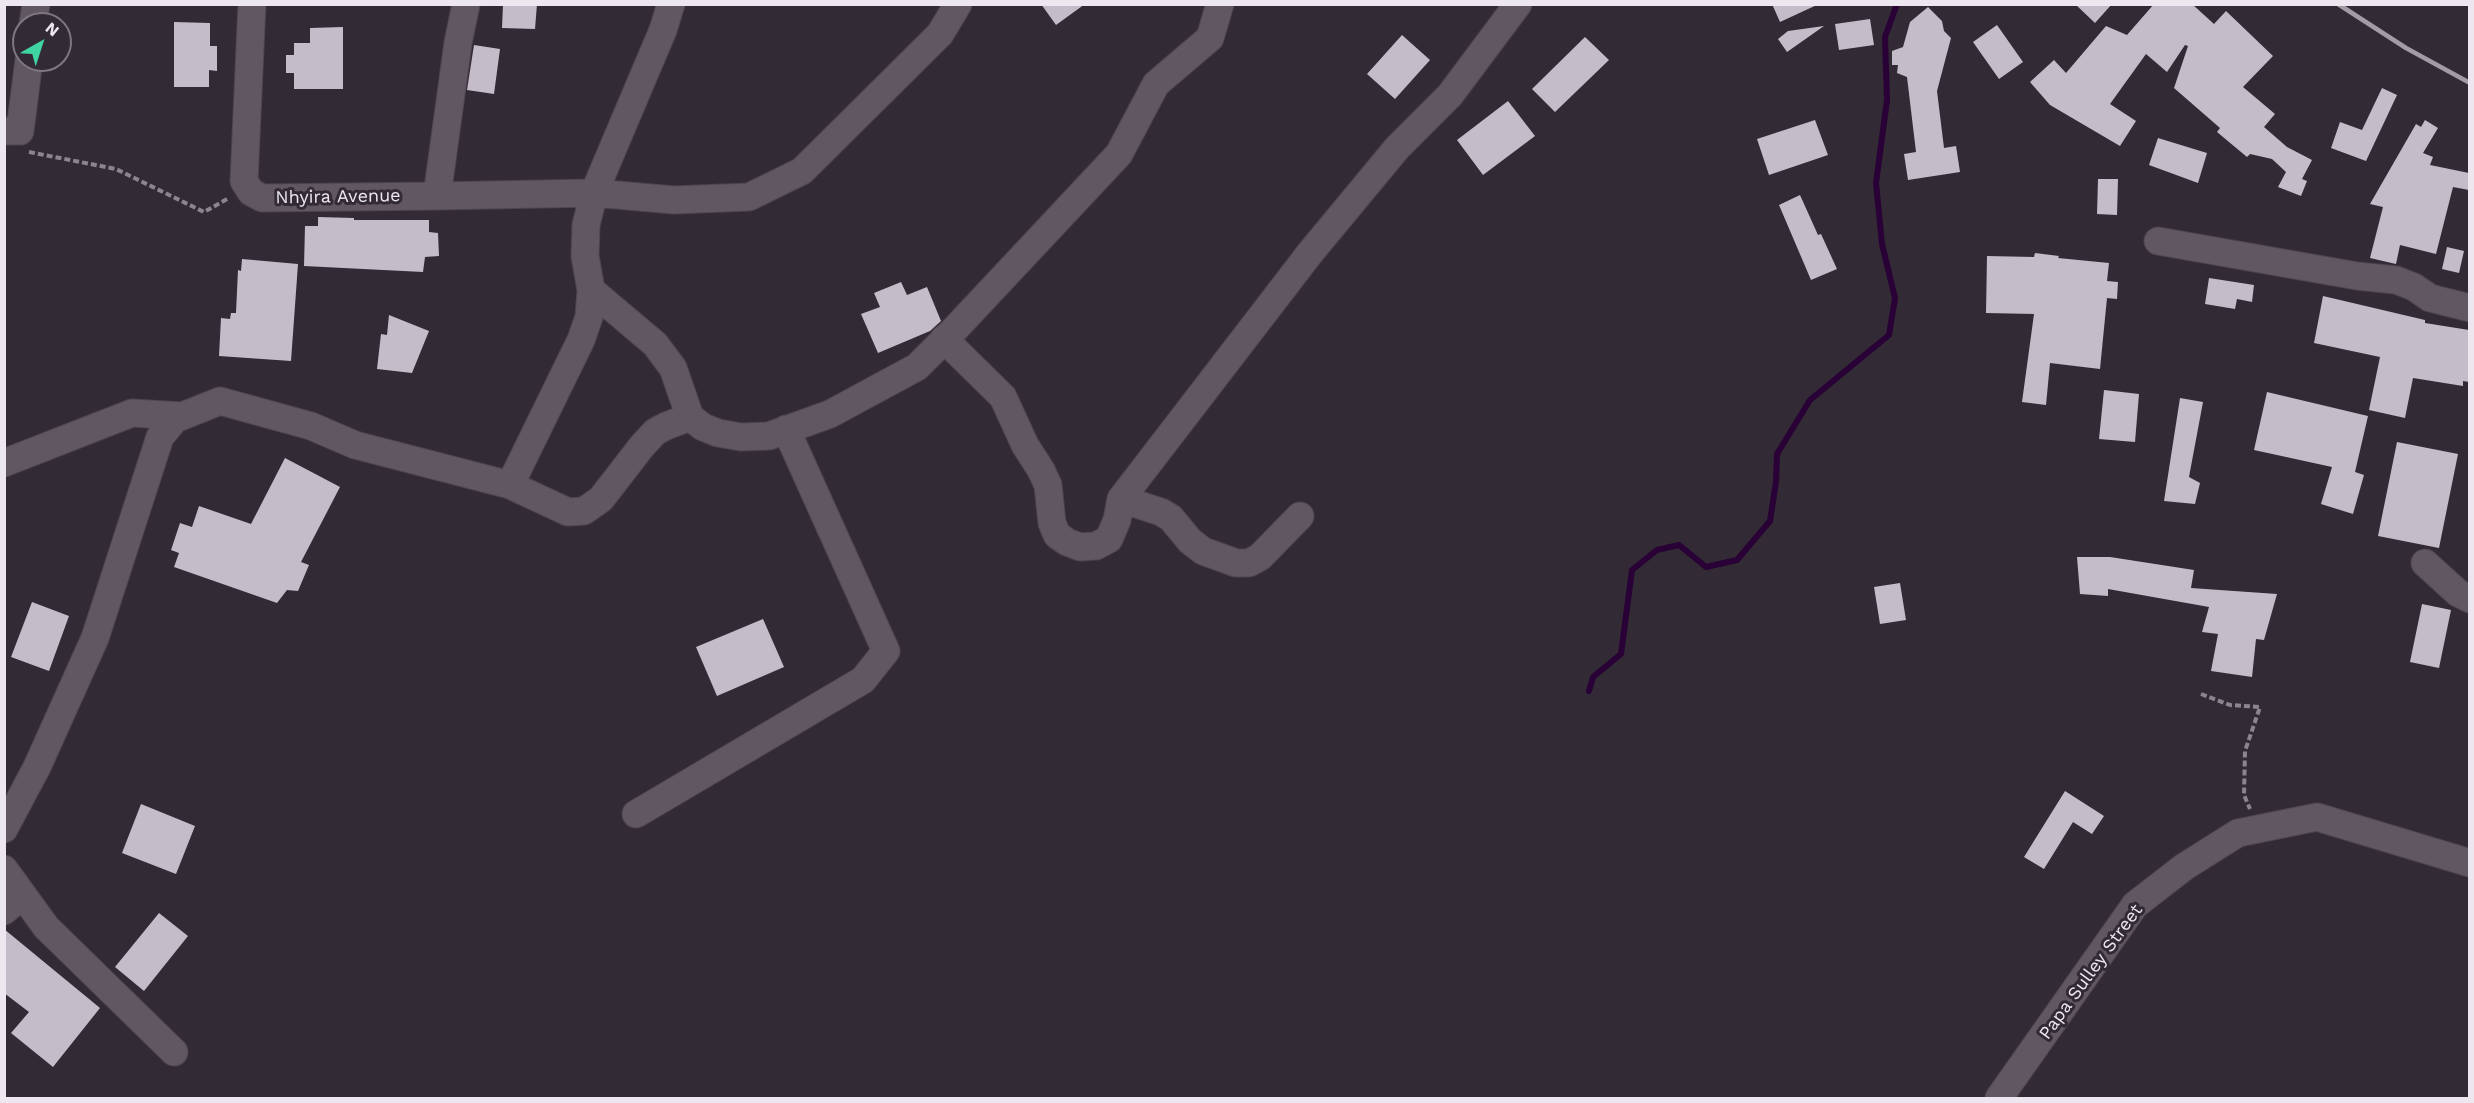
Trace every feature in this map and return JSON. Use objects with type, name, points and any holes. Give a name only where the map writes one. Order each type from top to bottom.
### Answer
[{"type":"street","points":[[248,187],[244,181],[252,4]]},
{"type":"street","points":[[437,196],[458,43],[466,4]]},
{"type":"street","points":[[510,485],[581,340],[589,318],[591,290],[585,256],[585,225],[594,193],[663,30],[671,4]]},
{"type":"street","name":"Nhyira Avenue","points":[[248,187],[250,192],[262,198],[594,193],[674,200],[749,197],[802,171],[940,34],[958,4]]},
{"type":"street","points":[[591,290],[655,344],[673,368],[690,417],[711,430],[741,437],[770,436],[830,414],[917,367],[944,339],[1119,154],[1155,84],[1210,38],[1220,4]]},
{"type":"street","points":[[944,339],[1003,397],[1024,445],[1048,485],[1052,523],[1057,535],[1080,547],[1096,546],[1108,539],[1117,520],[1121,499],[1310,253],[1397,148],[1450,95],[1518,4]]},
{"type":"street","points":[[4,131],[20,131],[27,72]]},
{"type":"street","points":[[2158,241],[2357,276],[2396,280],[2430,297],[2469,308]]},
{"type":"street","points":[[4,829],[37,767],[95,638],[160,437],[175,419],[220,401],[311,426],[355,445],[510,485],[568,512],[584,511],[601,499],[655,432],[690,417]]},
{"type":"street","points":[[4,463],[132,413],[182,416]]},
{"type":"street","points":[[636,814],[863,680],[886,651],[786,429]]},
{"type":"street","points":[[1121,499],[1161,512],[1171,518],[1190,541],[1203,551],[1236,563],[1249,563],[1260,556],[1300,516]]},
{"type":"street","points":[[2425,563],[2458,593],[2469,598]]},
{"type":"street","name":"Papa Sulley Street","points":[[1999,1098],[2135,905],[2184,867],[2238,833],[2317,817],[2469,863]]},
{"type":"street","points":[[4,869],[14,903],[46,927],[174,1052]]},
{"type":"path","points":[[26,151],[116,169],[204,212],[248,187]]},
{"type":"path","points":[[2201,694],[2230,705],[2260,707],[2245,751],[2244,795],[2259,829]]},
{"type":"building","points":[[503,4],[537,4],[535,29],[502,28]]},
{"type":"building","points":[[1041,4],[1085,4],[1056,25]]},
{"type":"building","points":[[1772,4],[1819,4],[1780,22]]},
{"type":"building","points":[[2075,4],[2112,4],[2095,23]]},
{"type":"building","points":[[2154,4],[2192,4],[2214,24],[2226,11],[2273,56],[2243,87],[2275,114],[2264,127],[2287,147],[2312,160],[2302,179],[2307,181],[2301,196],[2278,187],[2286,172],[2272,159],[2250,154],[2247,157],[2217,132],[2220,128],[2174,88],[2188,46],[2185,45],[2167,72],[2146,54],[2110,104],[2136,121],[2120,146],[2050,105],[2030,82],[2054,60],[2066,73],[2106,26],[2127,35]]},
{"type":"building","points":[[1928,7],[1942,21],[1944,31],[1951,38],[1937,91],[1944,148],[1956,146],[1960,172],[1908,180],[1904,154],[1916,152],[1907,77],[1897,73],[1898,65],[1892,65],[1892,51],[1903,47],[1910,22]]},
{"type":"building","points":[[1870,19],[1874,45],[1839,50],[1835,24]]},
{"type":"building","points":[[174,22],[210,23],[210,46],[217,46],[217,71],[209,70],[209,87],[174,87]]},
{"type":"building","points":[[1997,25],[2023,62],[1999,79],[1973,42]]},
{"type":"building","points":[[1824,26],[1787,52],[1778,39],[1788,31]]},
{"type":"building","points":[[343,27],[343,89],[294,89],[294,73],[286,73],[286,55],[294,55],[294,43],[310,43],[310,28]]},
{"type":"building","points":[[1402,35],[1430,60],[1395,99],[1367,74]]},
{"type":"building","points":[[1585,37],[1609,60],[1555,112],[1532,89]]},
{"type":"building","points":[[474,45],[500,49],[494,94],[467,90]]},
{"type":"building","points":[[2382,88],[2397,95],[2366,161],[2331,148],[2340,122],[2362,130]]},
{"type":"building","points":[[1508,101],[1535,136],[1483,175],[1457,140]]},
{"type":"building","points":[[1815,120],[1828,155],[1769,175],[1757,139]]},
{"type":"building","points":[[2425,120],[2438,128],[2423,153],[2433,157],[2430,165],[2469,173],[2469,190],[2453,187],[2436,254],[2400,245],[2396,264],[2370,258],[2383,207],[2370,204],[2416,124],[2421,127]]},
{"type":"building","points":[[2158,138],[2207,153],[2198,183],[2149,165]]},
{"type":"building","points":[[2098,179],[2118,179],[2117,215],[2097,214]]},
{"type":"building","points":[[1800,195],[1837,269],[1811,280],[1779,205]]},
{"type":"building","points":[[318,217],[354,218],[354,220],[429,220],[429,232],[438,233],[439,256],[425,257],[423,272],[304,266],[305,226],[318,226]]},
{"type":"building","points":[[2447,247],[2464,251],[2459,273],[2442,269]]},
{"type":"building","points":[[2035,253],[2059,256],[2058,258],[2109,263],[2107,281],[2118,282],[2117,299],[2107,298],[2100,369],[2050,363],[2046,405],[2022,402],[2034,314],[1986,313],[1987,256],[2034,257]]},
{"type":"building","points":[[242,259],[298,264],[291,361],[219,356],[221,318],[230,319],[231,313],[236,313],[238,270],[241,271]]},
{"type":"building","points":[[2209,278],[2254,285],[2252,302],[2237,299],[2235,309],[2205,304]]},
{"type":"building","points":[[901,282],[907,295],[927,287],[941,321],[930,331],[878,353],[861,314],[880,307],[874,293]]},
{"type":"building","points":[[2323,296],[2425,320],[2425,323],[2469,330],[2469,382],[2463,381],[2463,386],[2413,378],[2405,418],[2369,410],[2380,357],[2314,343]]},
{"type":"building","points":[[389,315],[429,331],[412,373],[377,369],[381,334],[387,335]]},
{"type":"building","points":[[2104,390],[2139,394],[2135,442],[2099,439]]},
{"type":"building","points":[[2267,392],[2368,416],[2355,472],[2364,475],[2353,514],[2321,504],[2332,467],[2254,450]]},
{"type":"building","points":[[2180,398],[2203,402],[2189,477],[2200,483],[2195,504],[2164,501]]},
{"type":"building","points":[[2397,442],[2458,454],[2439,548],[2378,536]]},
{"type":"building","points":[[285,458],[340,487],[301,562],[309,565],[298,591],[287,590],[277,603],[174,567],[179,553],[171,550],[180,523],[192,527],[199,506],[251,524]]},
{"type":"building","points":[[2077,557],[2110,557],[2194,570],[2191,588],[2277,594],[2264,640],[2256,639],[2252,677],[2211,671],[2218,634],[2202,632],[2209,607],[2108,589],[2108,596],[2080,594]]},
{"type":"building","points":[[1900,583],[1906,620],[1880,624],[1874,587]]},
{"type":"building","points":[[32,602],[69,616],[49,671],[11,657]]},
{"type":"building","points":[[2422,604],[2451,610],[2439,668],[2410,662]]},
{"type":"building","points":[[763,619],[784,667],[717,696],[696,647]]},
{"type":"building","points":[[2065,791],[2104,816],[2092,834],[2073,822],[2044,869],[2024,857]]},
{"type":"building","points":[[141,804],[195,826],[176,874],[122,853]]},
{"type":"building","points":[[159,913],[188,936],[144,991],[115,967]]},
{"type":"building","points":[[4,929],[100,1008],[53,1067],[11,1033],[29,1012],[4,993]]},
{"type":"waterway","points":[[1589,691],[1593,677],[1621,654],[1632,570],[1657,550],[1679,545],[1706,567],[1737,560],[1770,521],[1776,482],[1777,454],[1810,400],[1889,335],[1895,298],[1882,244],[1876,183],[1887,100],[1885,37],[1897,4]]},
{"type":"railway","points":[[2338,4],[2406,48],[2470,83]]}]
